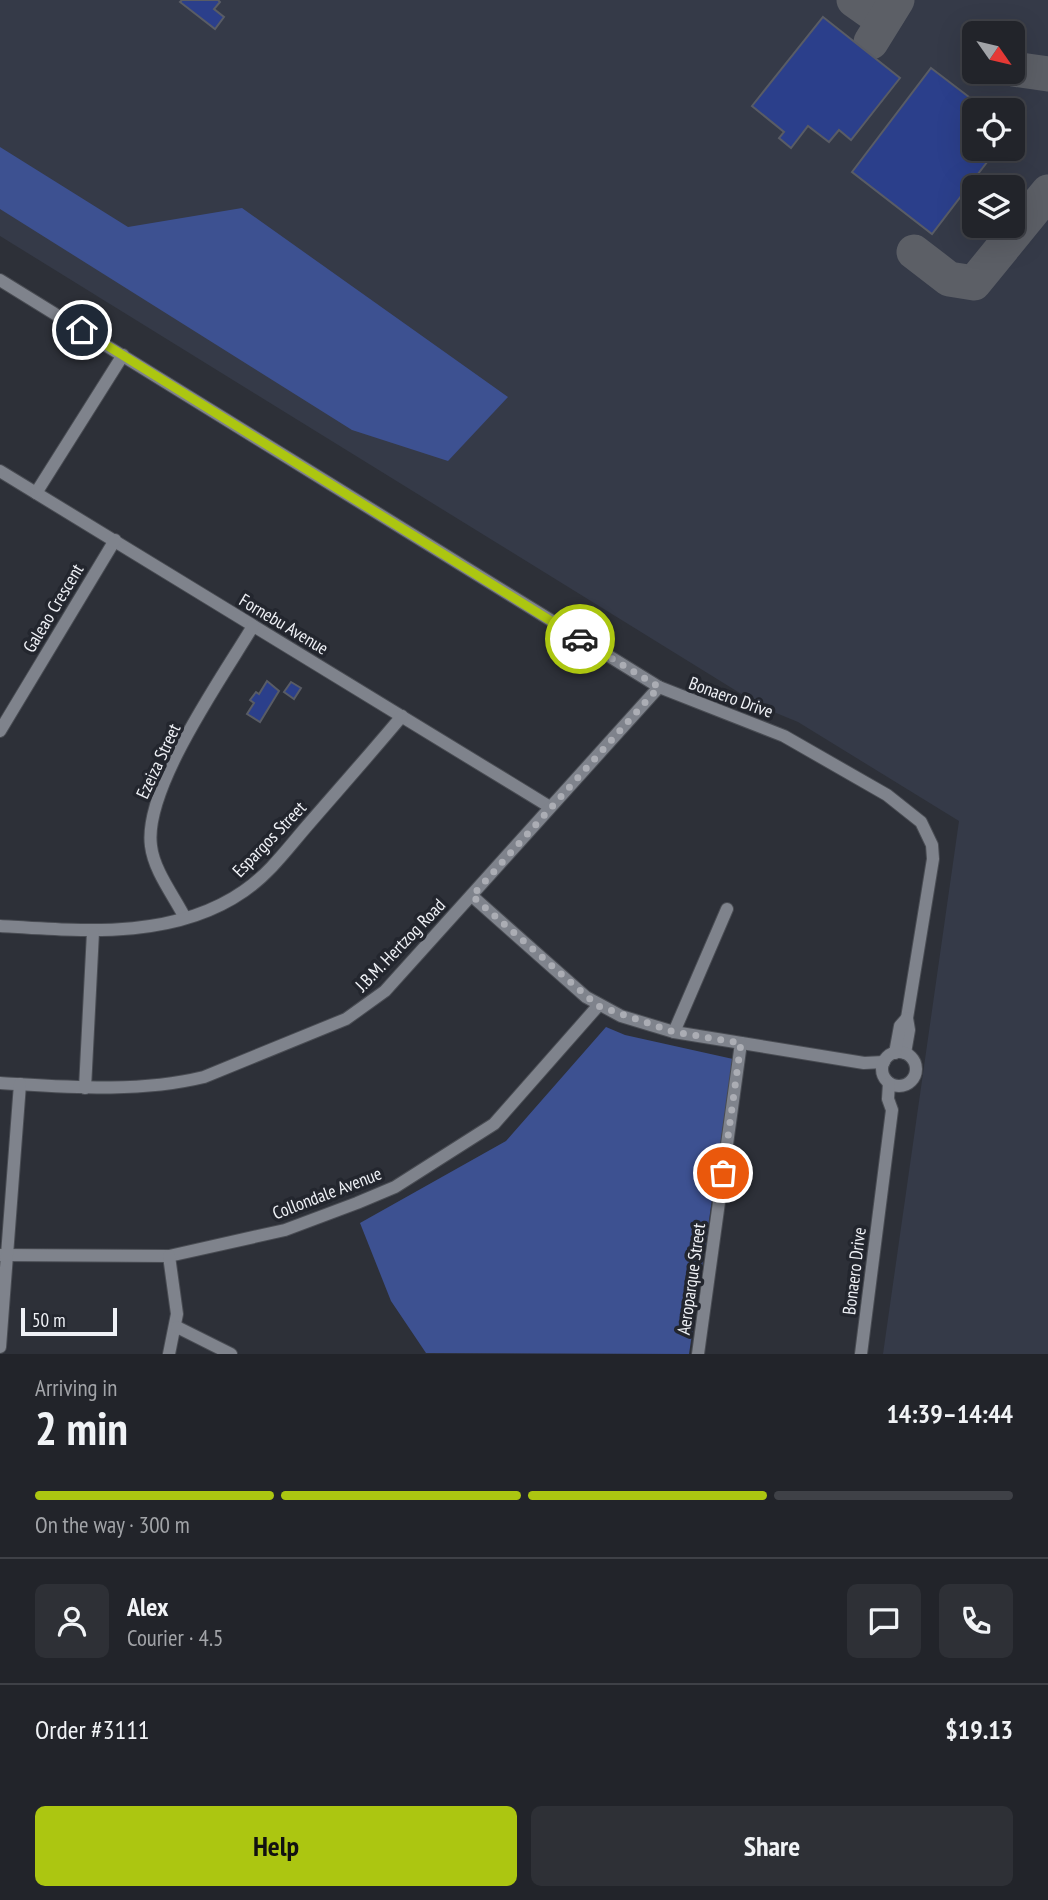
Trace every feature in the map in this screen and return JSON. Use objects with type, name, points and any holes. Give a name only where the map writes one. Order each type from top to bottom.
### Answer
[{"type":"street","name":"Bonaero Drive","points":[[0,280],[659,687],[784,736],[887,795],[921,822],[932,845],[933,859],[907,1018],[900,1026],[900,1053],[916,1066],[915,1074],[904,1086],[892,1110],[861,1354]]},
{"type":"street","points":[[36,493],[123,355]]},
{"type":"street","name":"Fornebu Avenue","points":[[0,471],[550,807]]},
{"type":"street","name":"Galeao Crescent","points":[[0,731],[115,540]]},
{"type":"street","name":"Ezeiza Street","points":[[185,918],[154,860],[150,839],[153,816],[187,737],[253,626]]},
{"type":"street","name":"J.B.M. Hertzog Road","points":[[0,1083],[85,1088],[155,1085],[204,1077],[346,1019],[385,991],[659,687]]},
{"type":"street","name":"Espargos Street","points":[[0,926],[93,932],[169,923],[234,898],[258,880],[402,716]]},
{"type":"street","points":[[472,896],[598,1006],[674,1032],[864,1063],[873,1070],[886,1072],[904,1086]]},
{"type":"street","points":[[674,1032],[727,909]]},
{"type":"street","points":[[85,1088],[93,932]]},
{"type":"street","name":"Collondale Avenue","points":[[4,1256],[169,1256],[285,1230],[395,1187],[494,1124],[598,1006]]},
{"type":"street","name":"Aeroparque Street","points":[[698,1354],[741,1043]]},
{"type":"street","points":[[886,1072],[900,1053]]},
{"type":"street","name":"Bonaero Drive","points":[[886,1072],[888,1099],[892,1110]]},
{"type":"street","points":[[0,1347],[4,1256],[20,1084]]},
{"type":"street","points":[[169,1256],[177,1327],[169,1354]]},
{"type":"street","points":[[177,1327],[231,1354]]},
{"type":"shaded area","points":[[0,0],[1048,0],[1048,1354],[883,1354],[959,821],[798,722],[764,708],[0,236]]},
{"type":"shaded area","points":[[0,147],[128,227],[242,208],[508,397],[448,461],[352,430],[0,209]]},
{"type":"shaded area","points":[[606,1027],[625,1035],[733,1059],[689,1354],[426,1353],[391,1301],[360,1223],[506,1141]]},
{"type":"building","points":[[218,0],[220,2],[214,9],[224,17],[215,29],[180,2]]},
{"type":"building","points":[[823,17],[900,78],[851,140],[839,130],[829,142],[808,126],[791,148],[779,138],[784,132],[752,106]]},
{"type":"building","points":[[931,68],[970,98],[962,98],[962,161],[988,161],[977,175],[962,175],[962,195],[932,234],[852,172]]},
{"type":"building","points":[[267,681],[279,691],[260,722],[247,714],[254,703],[250,700],[256,692],[259,694]]},
{"type":"building","points":[[291,682],[301,688],[294,699],[284,692]]},
{"type":"taxiway","points":[[854,0],[878,17],[888,14]]},
{"type":"taxiway","points":[[871,42],[897,0]]},
{"type":"taxiway","points":[[1026,71],[1048,74]]},
{"type":"taxiway","points":[[914,252],[949,279],[974,283],[1048,192]]},
{"type":"way so far","points":[[580,639],[659,687],[472,896],[598,1006],[674,1032],[741,1043],[723,1173]]},
{"type":"route","points":[[82,330],[580,639]]}]
